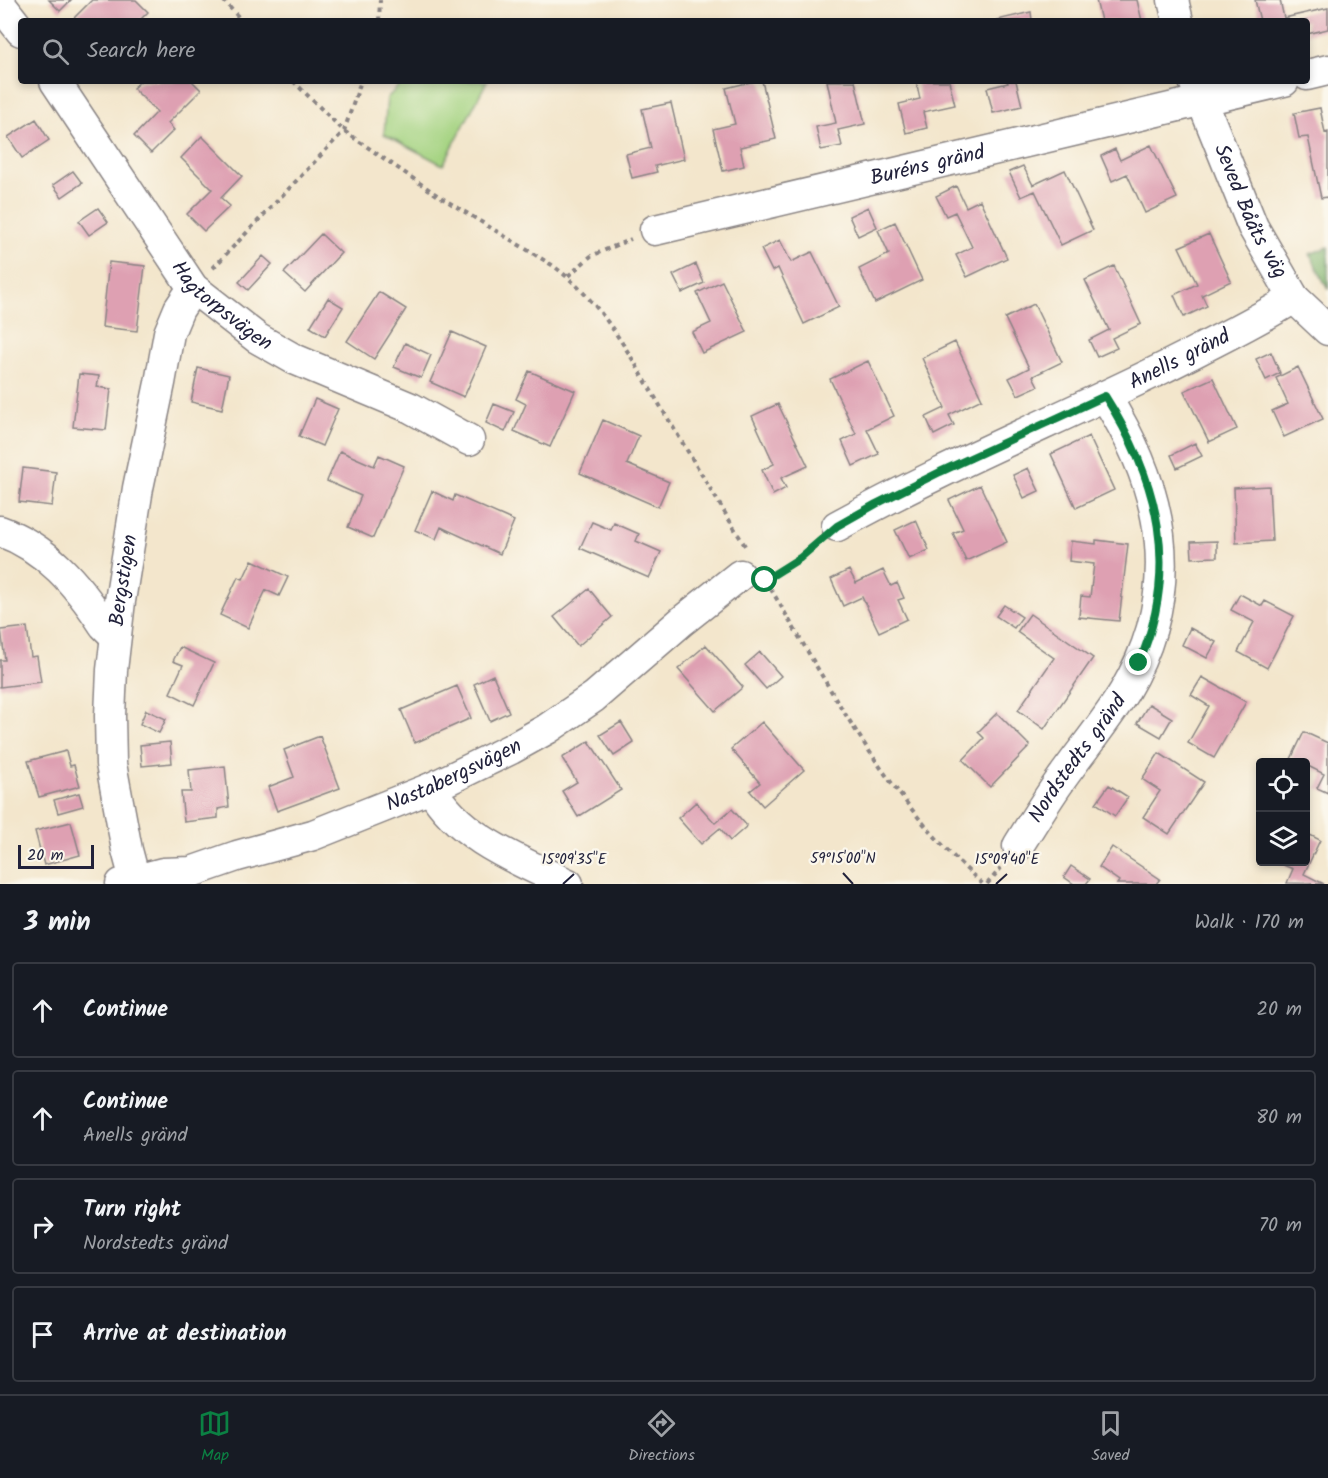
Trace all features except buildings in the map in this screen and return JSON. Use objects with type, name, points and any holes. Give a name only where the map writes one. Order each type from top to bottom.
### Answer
[{"type":"street","points":[[1173,0],[1177,18]]},
{"type":"street","points":[[0,4],[18,27]]},
{"type":"street","points":[[1310,74],[1328,70]]},
{"type":"street","name":"Hagtorpsvägen","points":[[57,84],[194,288],[257,338],[294,359],[411,408],[469,440]]},
{"type":"street","name":"Buréns gränd","points":[[655,230],[1197,91],[1258,84]]},
{"type":"street","name":"Seved Bååts väg","points":[[1197,91],[1253,227],[1294,298],[1328,330]]},
{"type":"street","name":"Bergstigen","points":[[128,882],[127,850],[111,764],[110,716],[116,634],[138,488],[168,333],[179,309],[194,288]]},
{"type":"street","name":"Anells gränd","points":[[837,526],[940,472],[1105,396],[1263,318],[1294,298]]},
{"type":"street","name":"Nordstedts gränd","points":[[1018,846],[1059,783],[1124,692],[1144,653],[1155,619],[1162,576],[1156,516],[1144,472],[1134,447],[1105,396]]},
{"type":"street","points":[[0,531],[41,552],[66,573],[104,625],[116,634]]},
{"type":"street","name":"Nastabergsvägen","points":[[128,882],[163,873],[193,878],[237,856],[313,835],[430,788],[547,729],[594,697],[682,621],[754,571]]},
{"type":"street","points":[[430,788],[441,806],[460,825],[479,838],[568,884]]},
{"type":"path","points":[[224,0],[239,18]]},
{"type":"path","points":[[379,18],[381,0]]},
{"type":"path","points":[[296,84],[344,131],[437,195],[552,265],[568,276],[587,296],[624,347],[754,571],[882,771],[910,808],[944,846],[983,884]]},
{"type":"path","points":[[194,288],[344,131],[360,84]]},
{"type":"path","points":[[568,276],[591,256],[655,230]]},
{"type":"path","points":[[754,571],[800,558],[837,526]]},
{"type":"green space","points":[[401,84],[485,84],[443,165],[384,134],[387,98]]},
{"type":"green space","points":[[1328,247],[1328,290],[1310,254]]},
{"type":"route","points":[[765,580],[800,558],[837,526],[876,504],[1105,396],[1134,447],[1144,472],[1158,525],[1162,576],[1155,619],[1139,663]]}]
